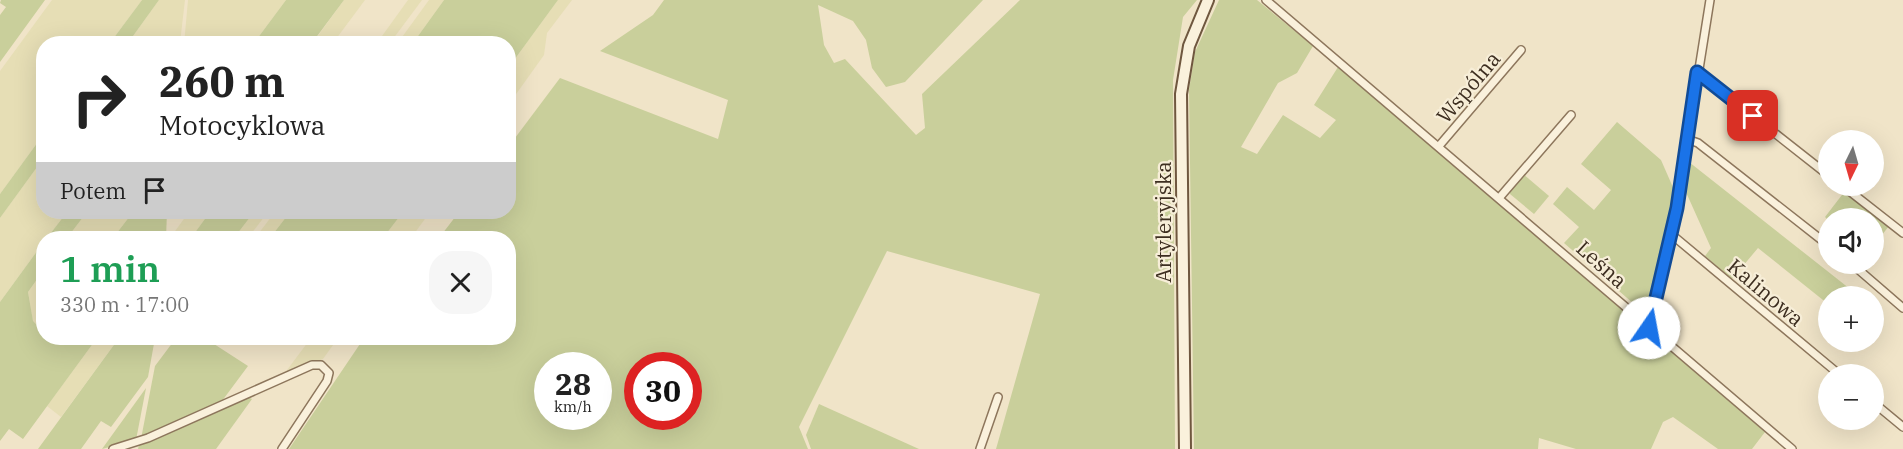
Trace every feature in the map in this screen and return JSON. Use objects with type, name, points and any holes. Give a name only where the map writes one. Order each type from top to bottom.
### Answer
[{"type":"street","name":"Artyleryjska","points":[[1185,449],[1181,94],[1189,46],[1208,0]]},
{"type":"street","name":"Leśna","points":[[1266,0],[1500,197],[1649,328],[1792,449]]},
{"type":"street","points":[[1649,328],[1671,234],[1710,0]]},
{"type":"street","name":"Wspólna","points":[[1439,146],[1521,50]]},
{"type":"street","points":[[1697,72],[1818,167]]},
{"type":"street","points":[[1500,197],[1571,115]]},
{"type":"street","points":[[1687,140],[1698,143],[1818,237]]},
{"type":"street","points":[[1856,196],[1903,233]]},
{"type":"street","name":"Kalinowa","points":[[1671,234],[1827,364]]},
{"type":"street","points":[[1864,274],[1903,308]]},
{"type":"street","points":[[113,449],[137,446],[312,365],[327,368],[329,373],[327,381],[282,449]]},
{"type":"street","points":[[980,449],[998,397]]},
{"type":"street","points":[[1884,411],[1903,427]]},
{"type":"shaded area","points":[[52,0],[142,0],[115,36],[36,36],[36,145],[0,194],[0,71]]},
{"type":"shaded area","points":[[159,0],[185,0],[181,36],[133,36]]},
{"type":"shaded area","points":[[188,0],[286,0],[259,36],[185,36]]},
{"type":"shaded area","points":[[344,0],[365,0],[338,36],[318,36]]},
{"type":"shaded area","points":[[408,0],[422,0],[395,36],[382,36]]},
{"type":"shaded area","points":[[429,0],[444,0],[418,36],[403,36]]},
{"type":"shaded area","points":[[558,0],[572,0],[547,33],[544,55],[516,94],[516,57]]},
{"type":"shaded area","points":[[36,169],[36,219],[62,219],[52,231],[36,231],[36,253],[0,302],[0,218]]},
{"type":"shaded area","points":[[82,219],[128,219],[118,231],[72,231]]},
{"type":"shaded area","points":[[184,219],[205,219],[196,231],[175,231]]},
{"type":"shaded area","points":[[249,219],[263,219],[253,231],[239,231]]},
{"type":"shaded area","points":[[270,219],[285,219],[275,231],[260,231]]},
{"type":"shaded area","points":[[398,219],[425,219],[416,231],[388,231]]},
{"type":"shaded area","points":[[36,281],[36,325],[33,322],[28,292]]},
{"type":"shaded area","points":[[92,345],[114,345],[61,417],[47,406]]},
{"type":"shaded area","points":[[306,345],[333,345],[323,359],[284,374]]},
{"type":"green space","points":[[1,0],[45,0],[0,62],[0,15],[6,7],[0,3]]},
{"type":"green space","points":[[142,0],[159,0],[133,36],[115,36]]},
{"type":"green space","points":[[286,0],[344,0],[317,36],[259,36]]},
{"type":"green space","points":[[444,0],[558,0],[516,57],[516,36],[418,36]]},
{"type":"green space","points":[[664,0],[983,0],[905,82],[886,87],[872,68],[866,40],[853,21],[818,5],[824,45],[834,63],[845,59],[916,135],[925,128],[922,94],[1020,0],[1197,0],[1183,17],[1173,80],[1175,449],[996,449],[1040,294],[887,251],[799,427],[808,449],[289,449],[359,345],[516,345],[516,231],[444,231],[454,219],[516,219],[516,137],[560,78],[718,139],[728,100],[600,51],[653,15]]},
{"type":"green space","points":[[1219,0],[1257,0],[1313,46],[1297,73],[1278,83],[1241,147],[1257,154],[1283,115],[1320,138],[1336,120],[1314,105],[1338,67],[1765,432],[1752,449],[1718,449],[1673,417],[1663,422],[1651,449],[1576,449],[1539,438],[1538,449],[1194,449],[1189,90],[1195,52]]},
{"type":"green space","points":[[1617,122],[1661,160],[1675,192],[1648,309],[1642,311],[1564,243],[1579,227],[1553,204],[1567,187],[1594,210],[1611,190],[1581,164]]},
{"type":"green space","points":[[36,145],[36,169],[0,218],[0,194]]},
{"type":"green space","points":[[1689,162],[1818,264],[1818,274],[1831,274],[1846,286],[1818,286],[1818,296],[1758,248],[1732,279],[1705,256],[1711,248],[1685,190]]},
{"type":"green space","points":[[1523,174],[1549,196],[1534,214],[1510,194],[1509,189]]},
{"type":"green space","points":[[1841,196],[1851,196],[1866,208],[1832,208]]},
{"type":"green space","points":[[62,219],[82,219],[72,231],[52,231]]},
{"type":"green space","points":[[128,219],[167,219],[166,231],[118,231]]},
{"type":"green space","points":[[205,219],[249,219],[239,231],[196,231]]},
{"type":"green space","points":[[285,219],[398,219],[388,231],[275,231]]},
{"type":"green space","points":[[1884,222],[1889,226],[1884,232]]},
{"type":"green space","points":[[36,253],[36,281],[28,292],[33,321],[36,324],[36,345],[92,345],[23,439],[9,429],[0,441],[0,302]]},
{"type":"green space","points":[[114,345],[154,345],[148,377],[111,427],[101,421],[81,449],[38,449]]},
{"type":"green space","points":[[171,345],[216,345],[248,366],[219,405],[141,439],[155,366]]},
{"type":"green space","points":[[146,388],[136,440],[102,449]]},
{"type":"green space","points":[[246,396],[252,399],[216,449],[138,449],[139,445]]},
{"type":"green space","points":[[819,404],[919,449],[811,449],[806,435]]},
{"type":"route","points":[[1649,328],[1675,220],[1697,72],[1753,116]]}]
